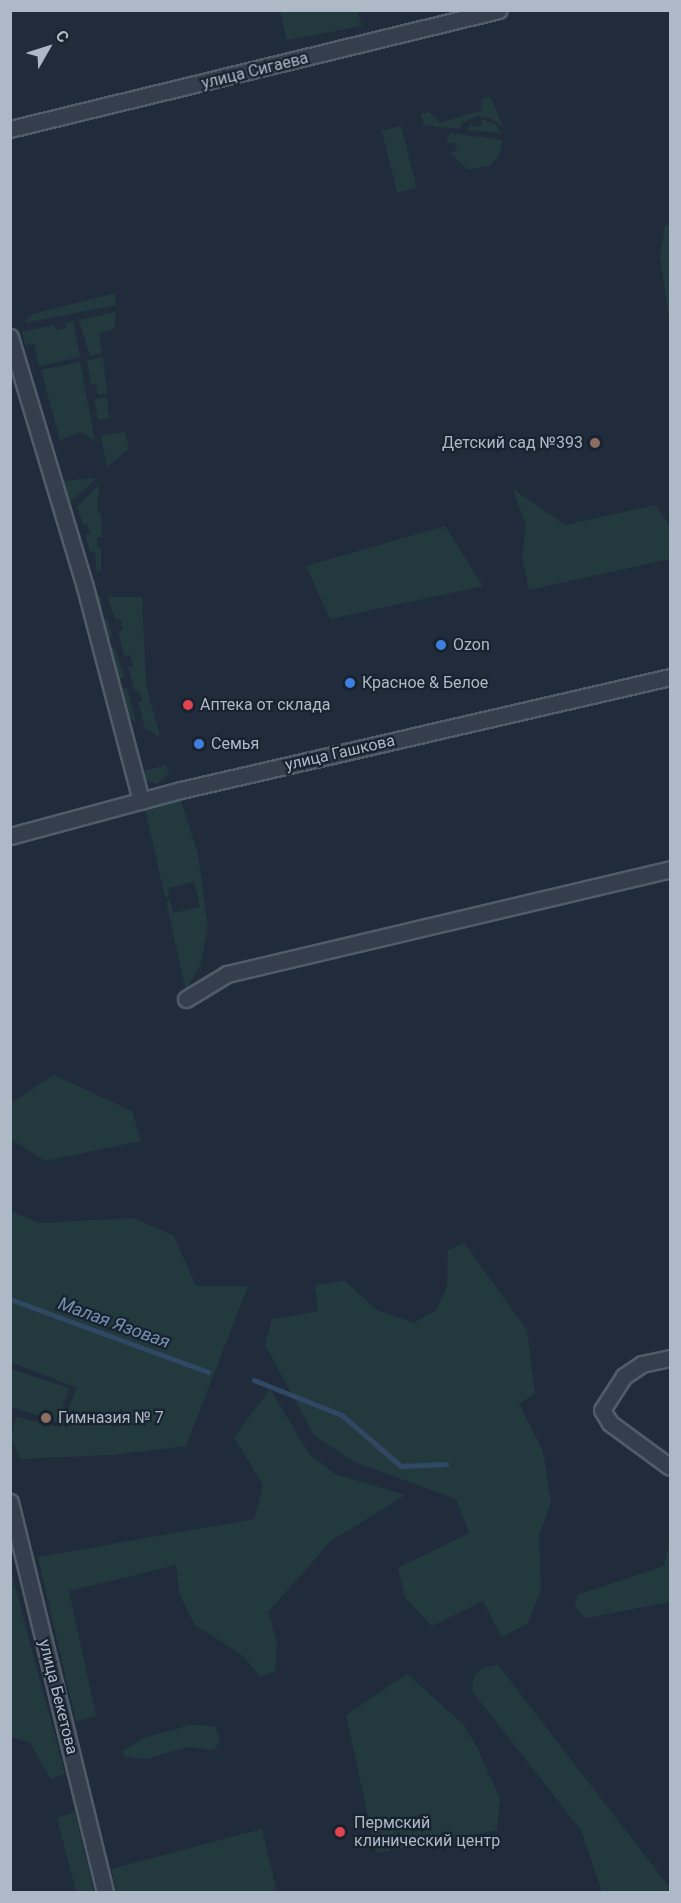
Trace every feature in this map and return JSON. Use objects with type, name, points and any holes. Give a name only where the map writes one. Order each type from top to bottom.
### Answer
[{"type":"street","name":"улица Сигаева","points":[[10,129],[499,10]]},
{"type":"street","points":[[10,337],[85,586],[141,801]]},
{"type":"street","name":"улица Гашкова","points":[[10,836],[141,801],[670,677]]},
{"type":"street","points":[[186,999],[227,974],[670,869]]},
{"type":"street","points":[[670,1358],[642,1364],[624,1376],[602,1410],[610,1423],[670,1467]]},
{"type":"street","name":"улица Бекетова","points":[[10,1502],[105,1893]]},
{"type":"green space","points":[[280,11],[357,11],[362,26],[287,40]]},
{"type":"green space","points":[[491,97],[503,127],[492,119],[477,116],[462,123],[459,129],[424,125],[421,114],[429,112],[440,123],[482,110],[481,99]]},
{"type":"green space","points":[[481,119],[495,124],[501,133],[467,130],[471,122],[473,127],[482,125]]},
{"type":"green space","points":[[401,126],[416,188],[397,193],[382,131]]},
{"type":"green space","points":[[450,133],[502,140],[500,154],[491,165],[468,170],[450,153],[457,150],[455,143],[446,143]]},
{"type":"green space","points":[[665,225],[670,226],[670,325],[660,257]]},
{"type":"green space","points":[[115,293],[116,305],[24,323],[33,314]]},
{"type":"green space","points":[[116,312],[114,329],[99,333],[102,353],[90,356],[79,320]]},
{"type":"green space","points":[[73,321],[80,357],[39,366],[34,344],[25,345],[22,332],[54,325],[56,330],[67,328],[66,323]]},
{"type":"green space","points":[[103,357],[107,393],[98,395],[96,384],[91,385],[87,360]]},
{"type":"green space","points":[[80,362],[95,441],[81,432],[60,440],[41,370]]},
{"type":"green space","points":[[107,397],[109,418],[98,420],[94,399]]},
{"type":"green space","points":[[125,432],[129,449],[107,467],[101,435]]},
{"type":"green space","points":[[93,478],[95,480],[68,504],[61,481]]},
{"type":"green space","points":[[99,485],[97,513],[101,513],[102,537],[97,537],[97,547],[101,547],[101,571],[97,571],[97,582],[95,551],[90,552],[85,535],[90,534],[87,524],[83,524],[77,506]]},
{"type":"green space","points":[[513,489],[565,525],[655,505],[670,525],[670,559],[529,590],[522,558],[526,526]]},
{"type":"green space","points":[[445,526],[483,586],[330,619],[306,566]]},
{"type":"green space","points":[[92,596],[101,596],[103,619],[107,618],[112,636],[108,638],[111,648],[115,647],[124,677],[119,679],[122,689],[127,688],[136,722],[124,714]]},
{"type":"green space","points":[[108,597],[142,597],[146,685],[160,737],[145,728],[138,702],[142,701],[139,691],[135,691],[128,667],[133,666],[130,655],[124,656],[118,631],[123,630],[121,619],[115,619]]},
{"type":"green space","points":[[166,765],[169,774],[157,784],[140,778],[139,772]]},
{"type":"green space","points":[[179,795],[198,854],[208,928],[200,966],[186,991],[166,902],[170,900],[173,913],[200,907],[194,882],[168,888],[169,896],[165,897],[144,805]]},
{"type":"green space","points":[[54,1075],[132,1111],[141,1141],[45,1161],[11,1139],[11,1103]]},
{"type":"green space","points":[[11,1211],[39,1223],[134,1218],[174,1236],[196,1286],[248,1286],[186,1446],[112,1455],[20,1459],[11,1437],[16,1417],[60,1427],[77,1388],[11,1362]]},
{"type":"green space","points":[[464,1243],[527,1330],[535,1393],[519,1404],[543,1451],[551,1502],[539,1536],[541,1589],[528,1623],[502,1637],[483,1601],[432,1626],[405,1598],[398,1568],[469,1533],[456,1499],[352,1461],[314,1435],[265,1345],[272,1319],[318,1311],[315,1285],[345,1281],[377,1310],[414,1323],[436,1310],[447,1288],[448,1250]]},
{"type":"green space","points":[[11,1369],[69,1388],[58,1422],[11,1407]]},
{"type":"green space","points":[[270,1389],[309,1454],[335,1474],[405,1495],[331,1541],[268,1612],[277,1643],[275,1671],[261,1677],[242,1655],[195,1625],[179,1593],[176,1565],[69,1591],[96,1716],[76,1722],[38,1557],[254,1519],[263,1485],[234,1437]]},
{"type":"green space","points":[[670,1541],[670,1602],[586,1618],[575,1607],[577,1595],[664,1566]]},
{"type":"green space","points":[[10,1567],[65,1774],[51,1779],[29,1742],[11,1737]]},
{"type":"green space","points":[[498,1665],[670,1888],[670,1892],[602,1892],[581,1830],[472,1691],[474,1676],[484,1667]]},
{"type":"green space","points":[[407,1674],[463,1724],[477,1747],[500,1799],[497,1830],[376,1853],[346,1715]]},
{"type":"green space","points":[[190,1725],[215,1726],[220,1740],[214,1750],[188,1747],[146,1759],[125,1757],[123,1751],[143,1738]]},
{"type":"green space","points":[[75,1812],[94,1892],[76,1892],[57,1818]]},
{"type":"green space","points":[[262,1829],[277,1892],[117,1892],[111,1869]]},
{"type":"waterway","name":"Малая Язовая","points":[[10,1299],[208,1372]]},
{"type":"waterway","points":[[254,1380],[342,1415],[401,1466],[446,1464]]},
{"type":"place","name":"Детский сад №393","points":[[595,443]]},
{"type":"place","name":"Ozon","points":[[441,645]]},
{"type":"place","name":"Красное & Белое","points":[[350,683]]},
{"type":"place","name":"Аптека от склада","points":[[188,705]]},
{"type":"place","name":"Семья","points":[[199,744]]},
{"type":"place","name":"Гимназия № 7","points":[[46,1418]]},
{"type":"place","name":"Пермский клинический центр","points":[[340,1832]]}]
